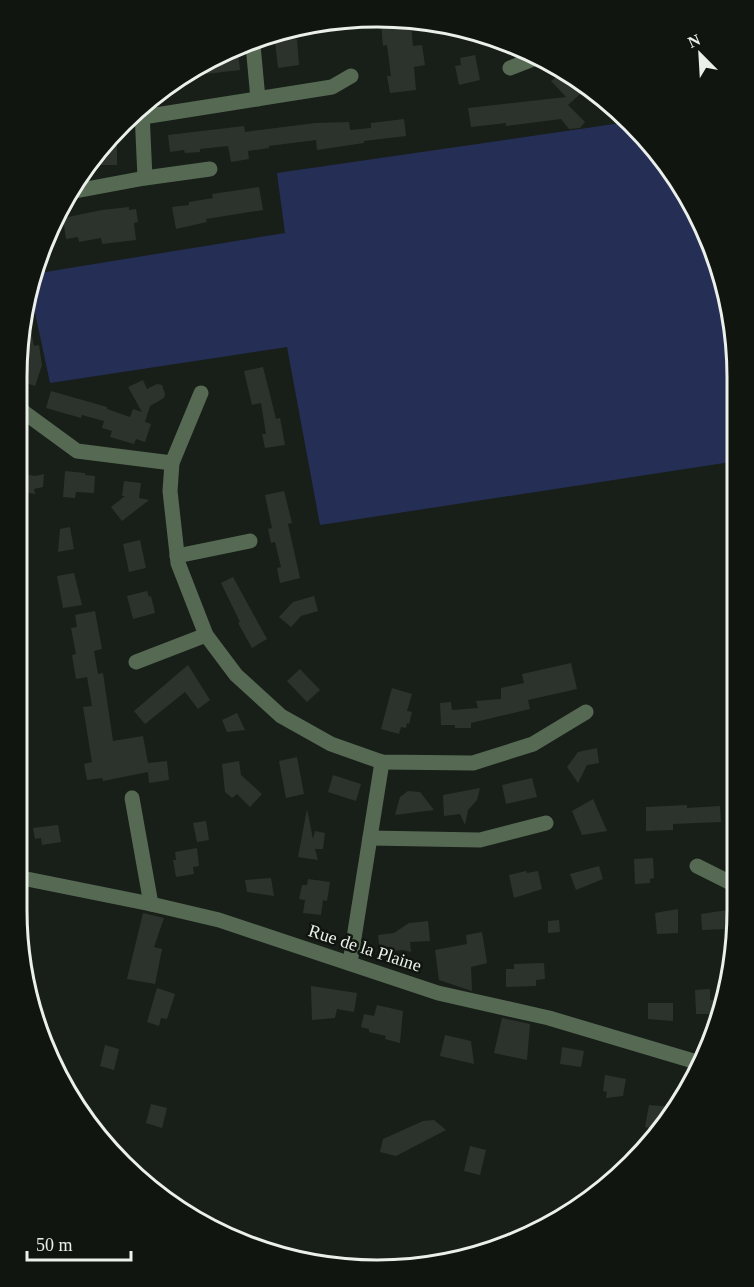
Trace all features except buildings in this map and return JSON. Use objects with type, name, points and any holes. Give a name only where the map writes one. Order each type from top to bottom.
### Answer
[{"type":"street","points":[[254,50],[258,99]]},
{"type":"street","points":[[510,68],[527,61]]},
{"type":"street","points":[[147,114],[332,87],[351,76]]},
{"type":"street","points":[[143,117],[145,178]]},
{"type":"street","points":[[82,190],[210,169]]},
{"type":"street","points":[[201,393],[172,463],[170,491],[178,562],[206,634],[236,675],[281,716],[331,744],[382,762],[473,763],[533,744],[586,712]]},
{"type":"street","points":[[27,414],[77,451],[172,463]]},
{"type":"street","points":[[177,556],[250,541]]},
{"type":"street","points":[[136,662],[206,634]]},
{"type":"street","points":[[350,963],[382,762]]},
{"type":"street","points":[[132,798],[151,904]]},
{"type":"street","points":[[370,838],[480,840],[546,823]]},
{"type":"street","points":[[697,866],[727,881]]},
{"type":"street","name":"Rue de la Plaine","points":[[27,879],[219,920],[438,993],[549,1018],[693,1061]]},
{"type":"shaded area","points":[[618,124],[640,146],[668,183],[691,222],[708,264],[724,331],[727,377],[727,463],[320,525],[287,347],[50,383],[34,308],[43,272],[285,233],[277,173]]}]
